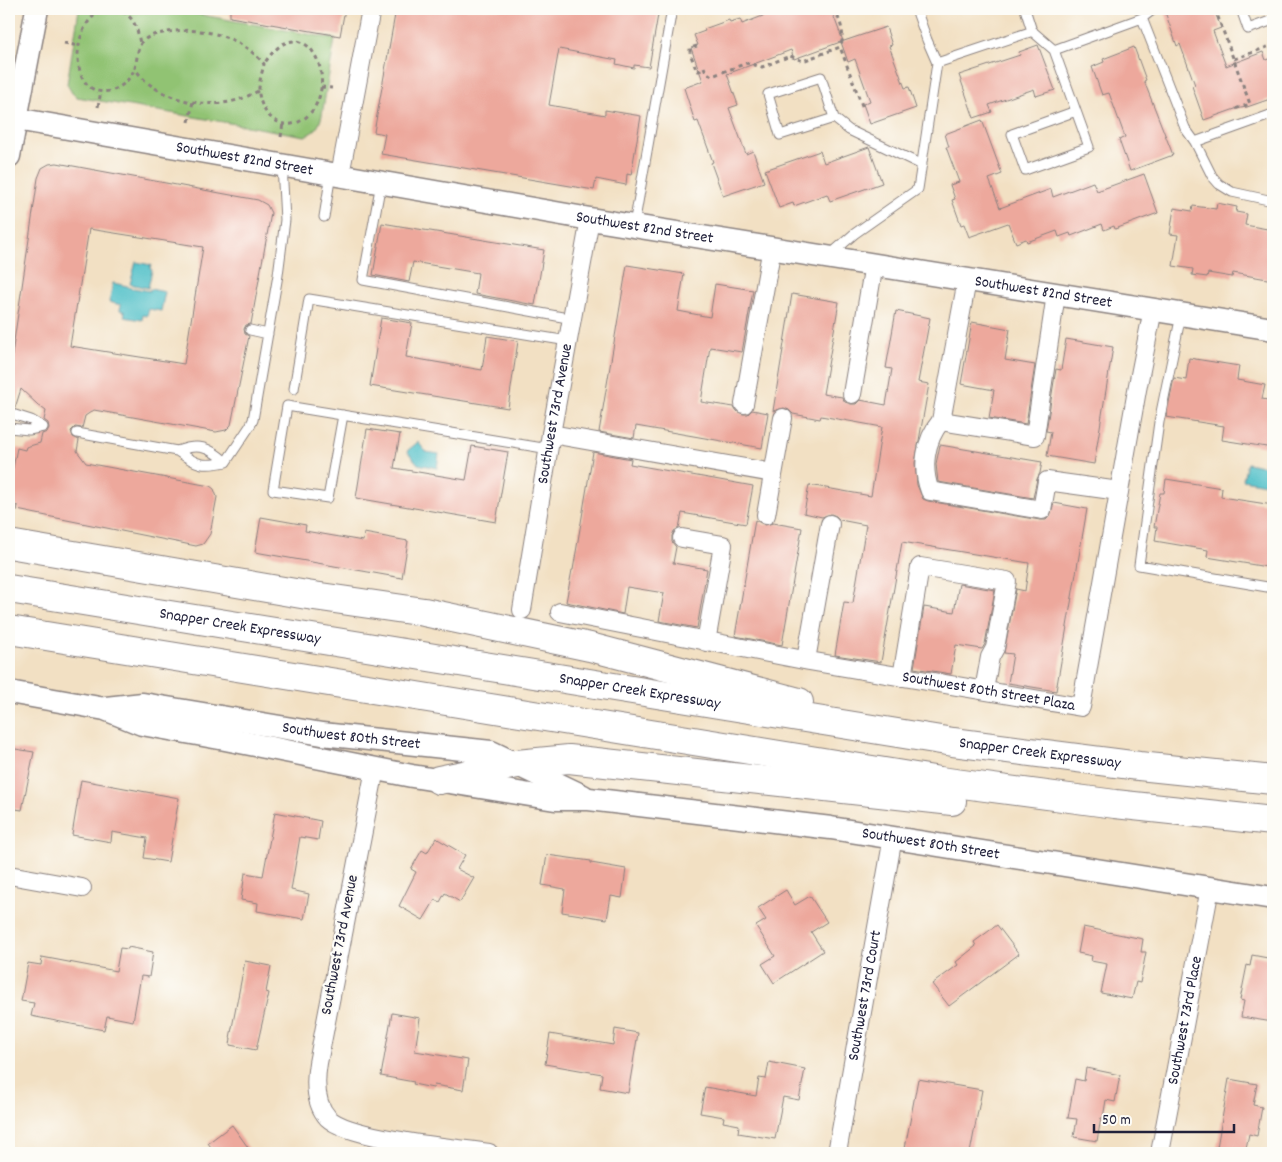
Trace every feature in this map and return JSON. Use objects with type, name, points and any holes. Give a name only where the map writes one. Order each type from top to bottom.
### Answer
[{"type":"highway","points":[[9,544],[307,595],[424,612],[590,647],[953,742]]},
{"type":"highway","name":"Snapper Creek Expressway","points":[[9,589],[953,742],[1139,766],[1273,780]]},
{"type":"highway","points":[[9,630],[842,766],[1079,800],[1273,820]]},
{"type":"highway","points":[[440,780],[517,764],[561,759],[599,761],[1038,810],[1079,800]]},
{"type":"street","points":[[9,153],[14,110],[37,9]]},
{"type":"street","points":[[336,174],[370,9]]},
{"type":"street","name":"Southwest 82nd Street","points":[[14,110],[282,165],[590,219],[1273,329]]},
{"type":"street","name":"Southwest 73rd Avenue","points":[[522,610],[590,219]]},
{"type":"street","points":[[744,404],[772,247]]},
{"type":"street","points":[[852,394],[874,264]]},
{"type":"street","points":[[967,280],[941,422],[931,435],[926,454],[926,482],[930,491],[1042,510],[1048,481],[1119,492]]},
{"type":"street","points":[[941,422],[1035,436],[1056,294]]},
{"type":"street","name":"Southwest 80th Street Plaza","points":[[560,612],[706,642],[1081,707],[1153,309]]},
{"type":"street","points":[[766,515],[783,418]]},
{"type":"street","points":[[550,442],[773,473]]},
{"type":"street","points":[[806,660],[830,524]]},
{"type":"street","points":[[682,538],[723,545],[706,642]]},
{"type":"street","points":[[902,677],[920,567],[1007,581],[995,648],[990,656],[984,690]]},
{"type":"street","name":"Southwest 80th Street","points":[[9,692],[105,709],[142,724],[225,738],[375,769],[555,799],[588,799],[831,828],[1273,898]]},
{"type":"street","name":"Southwest 80th Street","points":[[105,709],[143,704],[322,734],[476,749],[500,755],[588,799]]},
{"type":"street","name":"Southwest 73rd Avenue","points":[[375,769],[317,1072],[318,1099],[329,1118],[346,1129],[366,1135],[489,1153]]},
{"type":"street","name":"Southwest 73rd Court","points":[[837,1153],[893,837]]},
{"type":"street","points":[[9,875],[82,888]]},
{"type":"street","name":"Southwest 73rd Place","points":[[1160,1153],[1210,888]]},
{"type":"lane","points":[[634,225],[672,9]]},
{"type":"lane","points":[[828,257],[854,234],[918,189],[938,63],[927,40],[916,9]]},
{"type":"lane","points":[[1025,9],[1033,31],[1054,50],[1089,147],[1025,170],[1012,134],[1076,111]]},
{"type":"lane","points":[[1054,50],[1142,18],[1154,9]]},
{"type":"lane","points":[[1241,9],[1248,29],[1273,20]]},
{"type":"lane","points":[[1142,18],[1185,128],[1195,142],[1212,176],[1219,184],[1232,192],[1273,201]]},
{"type":"lane","points":[[938,63],[1033,31]]},
{"type":"lane","points":[[834,118],[780,134],[768,94],[821,77],[834,118],[849,130],[922,166]]},
{"type":"lane","points":[[1195,142],[1273,114]]},
{"type":"lane","points":[[77,433],[177,451],[188,459],[208,466],[226,462],[246,434],[252,420],[278,275],[285,220],[282,165]]},
{"type":"lane","points":[[324,217],[336,174]]},
{"type":"lane","points":[[381,182],[363,280],[572,319]]},
{"type":"lane","points":[[294,389],[309,299],[568,341]]},
{"type":"lane","points":[[1181,314],[1159,422],[1139,565],[1273,588]]},
{"type":"lane","points":[[250,330],[268,334]]},
{"type":"lane","points":[[343,415],[328,498],[273,490],[287,406],[550,442]]},
{"type":"lane","points":[[9,413],[31,420],[43,427],[29,430],[9,428]]},
{"type":"lane","points":[[177,451],[189,447],[206,448],[213,451],[226,462]]},
{"type":"path","points":[[109,9],[96,13],[90,20],[79,46],[78,65],[82,76],[88,85],[101,91],[114,90],[132,76],[136,68],[140,45],[134,22],[128,15],[115,9]]},
{"type":"path","points":[[834,9],[843,33],[840,47],[863,108]]},
{"type":"path","points":[[1215,9],[1250,104],[1235,109]]},
{"type":"path","points":[[140,45],[145,39],[157,34],[174,30],[193,29],[209,32],[236,42],[256,55],[264,64]]},
{"type":"path","points":[[288,40],[298,40],[306,44],[318,58],[321,69],[321,88],[317,101],[309,115],[300,122],[288,124],[275,121],[265,112],[258,91],[264,64],[271,52],[279,44],[288,40]]},
{"type":"path","points":[[64,43],[79,46]]},
{"type":"path","points":[[1234,59],[1273,45]]},
{"type":"path","points":[[697,46],[690,48],[696,69],[698,71],[704,68],[708,75],[712,76],[747,64],[762,66],[790,56],[803,61],[840,47]]},
{"type":"path","points":[[136,68],[146,81],[161,91],[193,101],[214,104],[230,102],[258,91]]},
{"type":"path","points":[[321,88],[332,88]]},
{"type":"path","points":[[98,106],[101,91]]},
{"type":"path","points":[[189,122],[193,101]]},
{"type":"path","points":[[281,137],[283,123]]},
{"type":"green space","points":[[79,9],[169,9],[335,39],[320,123],[312,132],[305,136],[77,97],[72,93],[67,84]]},
{"type":"water","points":[[136,262],[151,265],[150,269],[152,270],[148,288],[130,284]]},
{"type":"water","points":[[113,283],[132,289],[150,291],[150,289],[165,292],[161,311],[149,309],[147,316],[143,315],[142,320],[124,317],[125,312],[120,310],[121,305],[109,302]]},
{"type":"water","points":[[418,442],[426,452],[439,454],[437,468],[418,464],[407,451]]},
{"type":"water","points":[[1247,463],[1273,468],[1273,488],[1271,488],[1271,485],[1243,480]]},
{"type":"building","points":[[230,9],[345,9],[340,36],[230,17]]},
{"type":"building","points":[[396,9],[659,9],[649,67],[634,65],[634,68],[616,64],[617,60],[559,49],[549,105],[605,115],[605,110],[641,116],[631,175],[627,174],[626,185],[596,179],[594,190],[381,154],[385,134],[374,132]]},
{"type":"building","points":[[807,9],[831,9],[843,41],[794,59],[791,50],[727,74],[738,105],[729,108],[746,154],[753,151],[764,182],[723,196],[711,163],[713,162],[698,121],[695,122],[684,88],[703,81],[691,48],[698,45],[694,35],[705,31],[704,29],[729,20],[730,22],[740,19],[742,24],[773,12],[774,15],[785,11],[787,16]]},
{"type":"building","points":[[1164,9],[1214,9],[1221,28],[1213,31],[1226,66],[1263,52],[1266,60],[1273,57],[1273,98],[1204,120],[1192,86],[1195,85],[1180,44],[1177,46]]},
{"type":"building","points":[[886,27],[892,45],[889,46],[905,88],[909,87],[916,108],[870,124],[863,104],[870,101],[855,59],[848,62],[841,42]]},
{"type":"building","points":[[1038,45],[1055,90],[1036,96],[1034,89],[989,105],[992,112],[974,118],[959,75],[1020,55],[1019,52]]},
{"type":"building","points":[[1134,47],[1146,80],[1144,81],[1173,155],[1130,171],[1119,140],[1125,137],[1109,93],[1102,95],[1092,67],[1104,62],[1103,59]]},
{"type":"building","points":[[982,120],[1002,174],[989,179],[1000,208],[1051,189],[1053,197],[1093,182],[1097,191],[1144,174],[1158,213],[1115,229],[1114,226],[1104,230],[1102,224],[1071,236],[1070,233],[1059,237],[1057,231],[1027,242],[1026,239],[1016,243],[1008,223],[969,237],[964,224],[961,225],[952,200],[955,199],[950,185],[959,182],[946,147],[949,147],[945,134]]},
{"type":"building","points":[[869,147],[882,183],[830,201],[827,194],[794,206],[793,203],[779,208],[765,170],[820,151],[824,163]]},
{"type":"building","points":[[57,163],[258,200],[267,205],[271,213],[251,324],[246,325],[244,329],[245,334],[249,336],[231,425],[226,430],[216,432],[94,410],[85,416],[82,428],[75,427],[71,431],[73,437],[79,440],[77,451],[86,463],[210,486],[214,489],[217,497],[210,534],[203,544],[196,546],[17,510],[18,506],[9,504],[9,467],[13,468],[17,448],[25,450],[26,447],[40,443],[42,434],[47,432],[49,428],[48,423],[44,420],[46,411],[21,389],[15,408],[9,407],[9,375],[38,178],[42,168],[49,164]],"holes":[[[89,229],[203,247],[184,364],[70,346]]]},
{"type":"building","points":[[1217,203],[1237,207],[1236,212],[1247,214],[1245,225],[1273,230],[1273,280],[1233,273],[1232,277],[1208,273],[1207,277],[1192,275],[1193,269],[1173,266],[1178,235],[1170,234],[1174,208],[1192,211],[1193,206],[1216,209]]},
{"type":"building","points":[[382,223],[544,250],[535,305],[475,294],[478,273],[413,262],[409,282],[373,275]]},
{"type":"building","points":[[627,265],[684,274],[678,311],[710,317],[715,284],[753,290],[742,352],[710,347],[701,402],[734,407],[743,414],[748,414],[752,410],[768,413],[762,448],[636,426],[634,438],[599,432]]},
{"type":"building","points":[[792,294],[839,302],[823,394],[842,397],[845,402],[851,404],[856,404],[860,400],[886,405],[892,369],[886,368],[896,311],[930,318],[918,382],[929,384],[915,463],[917,485],[923,499],[1040,520],[1046,520],[1050,516],[1054,503],[1087,509],[1056,691],[1008,683],[1013,654],[1004,653],[1016,589],[1025,591],[1029,563],[902,542],[881,662],[835,655],[844,602],[853,603],[866,525],[840,520],[831,514],[822,517],[804,513],[809,485],[871,496],[882,427],[821,416],[820,419],[793,414],[784,408],[773,411]]},
{"type":"building","points":[[381,318],[412,323],[406,357],[482,370],[487,336],[518,341],[508,408],[370,386]]},
{"type":"building","points":[[972,322],[1010,329],[1005,360],[1035,365],[1026,424],[989,418],[994,390],[961,384]]},
{"type":"building","points":[[1066,339],[1113,347],[1094,464],[1047,456],[1051,432],[1046,431],[1056,369],[1061,370]]},
{"type":"building","points":[[1189,358],[1239,366],[1237,380],[1265,385],[1262,399],[1273,401],[1273,448],[1222,440],[1224,426],[1166,417],[1174,378],[1186,380]]},
{"type":"building","points":[[367,429],[400,434],[394,468],[466,480],[472,446],[508,452],[496,522],[356,498]]},
{"type":"building","points":[[940,445],[1042,462],[1033,498],[938,482],[936,464]]},
{"type":"building","points":[[593,452],[631,459],[630,464],[753,486],[746,524],[682,513],[679,528],[674,531],[672,536],[672,542],[676,547],[673,563],[707,569],[697,628],[659,621],[664,593],[627,587],[623,614],[566,602]]},
{"type":"building","points":[[1166,479],[1222,488],[1221,497],[1273,505],[1273,568],[1207,557],[1208,550],[1155,541],[1157,527],[1154,527],[1160,493],[1164,493]]},
{"type":"building","points":[[261,517],[306,525],[305,531],[363,541],[364,533],[408,541],[402,578],[255,552]]},
{"type":"building","points":[[755,520],[765,525],[773,523],[802,528],[782,645],[735,636]]},
{"type":"building","points":[[959,584],[995,590],[985,644],[982,649],[956,645],[951,674],[914,668],[924,607],[954,612]]},
{"type":"building","points":[[9,748],[34,752],[22,810],[9,808]]},
{"type":"building","points":[[81,780],[179,798],[168,862],[144,858],[147,838],[112,832],[111,842],[72,835]]},
{"type":"building","points":[[275,812],[321,821],[318,840],[300,837],[291,890],[309,894],[304,919],[257,911],[258,903],[241,900],[245,873],[263,876]]},
{"type":"building","points":[[436,838],[465,855],[457,869],[474,878],[460,902],[445,893],[440,902],[435,900],[423,920],[399,906],[416,872],[411,869],[422,850],[427,853]]},
{"type":"building","points":[[547,855],[591,861],[591,863],[626,869],[622,898],[611,896],[607,919],[562,912],[565,889],[542,885]]},
{"type":"building","points":[[786,890],[795,905],[810,896],[827,922],[811,932],[823,951],[774,983],[762,964],[775,956],[756,926],[766,920],[758,908]]},
{"type":"building","points":[[997,925],[1019,954],[949,1006],[932,984],[958,965],[956,962],[976,946],[974,942]]},
{"type":"building","points":[[1083,927],[1143,939],[1141,952],[1146,952],[1140,983],[1136,982],[1132,999],[1101,993],[1107,964],[1091,961],[1092,956],[1078,953]]},
{"type":"building","points":[[128,947],[153,952],[149,977],[141,976],[133,1021],[107,1016],[104,1030],[31,1016],[34,1003],[21,1001],[28,963],[41,965],[42,957],[116,971],[120,948],[128,949]]},
{"type":"building","points":[[1252,955],[1273,959],[1273,1022],[1241,1017],[1244,1001],[1240,1000],[1247,965],[1250,966]]},
{"type":"building","points":[[245,961],[271,966],[266,992],[269,993],[256,1050],[230,1045]]},
{"type":"building","points":[[392,1013],[420,1018],[415,1051],[468,1060],[463,1090],[434,1085],[433,1088],[413,1084],[414,1082],[381,1076]]},
{"type":"building","points":[[615,1029],[638,1033],[628,1093],[600,1088],[602,1074],[545,1064],[550,1034],[613,1045]]},
{"type":"building","points":[[769,1062],[805,1069],[799,1100],[783,1097],[775,1139],[738,1133],[739,1125],[723,1122],[724,1117],[700,1113],[705,1087],[756,1096],[759,1078],[766,1079]]},
{"type":"building","points":[[1086,1068],[1120,1075],[1115,1102],[1106,1100],[1097,1141],[1074,1137],[1077,1119],[1068,1118],[1075,1079],[1084,1081]]},
{"type":"building","points":[[918,1079],[982,1090],[970,1153],[904,1153]]},
{"type":"building","points":[[1229,1079],[1257,1084],[1253,1105],[1262,1107],[1257,1136],[1249,1134],[1245,1153],[1216,1153]]},
{"type":"building","points":[[232,1125],[252,1153],[215,1153],[208,1143]]}]
